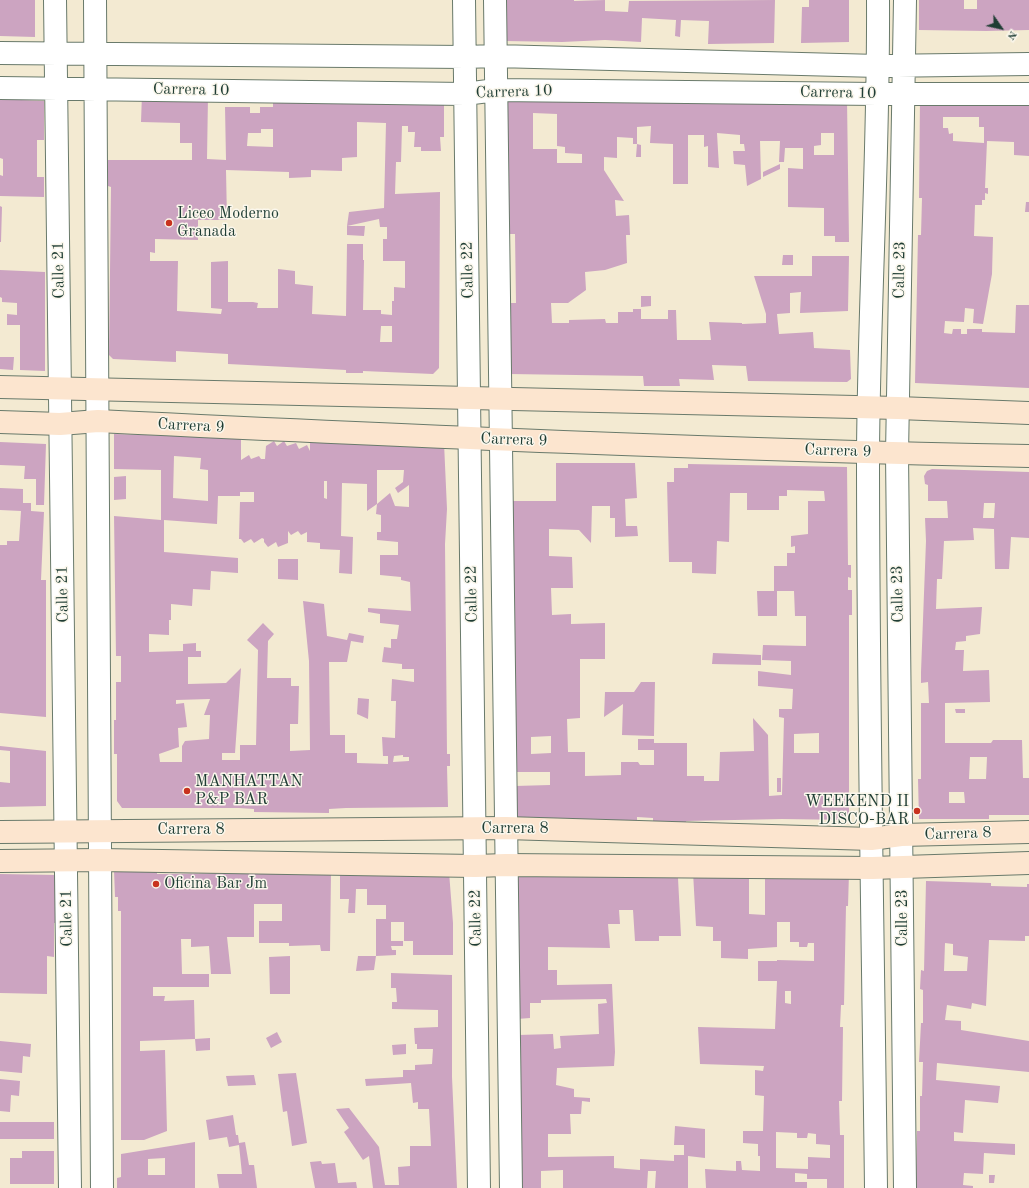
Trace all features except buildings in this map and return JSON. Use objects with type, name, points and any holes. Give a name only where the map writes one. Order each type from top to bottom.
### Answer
[{"type":"street","name":"Calle 21","points":[[55,0],[70,1188]]},
{"type":"street","name":"Calle 21","points":[[95,0],[102,1188]]},
{"type":"street","name":"Calle 22","points":[[464,0],[479,1188]]},
{"type":"street","name":"Calle 22","points":[[495,0],[510,1188]]},
{"type":"street","name":"Calle 23","points":[[876,1188],[868,452],[878,66],[878,0]]},
{"type":"street","name":"Calle 23","points":[[905,0],[897,454],[906,1188]]},
{"type":"street","name":"Carrera 10","points":[[0,53],[496,56],[878,66],[1029,64]]},
{"type":"street","name":"Carrera 10","points":[[0,88],[56,90],[96,89],[465,94],[496,90],[1029,94]]},
{"type":"street","points":[[0,387],[869,407],[1029,413]]},
{"type":"street","name":"Carrera 9","points":[[0,422],[60,424],[98,422],[501,440],[897,454],[1029,456]]},
{"type":"street","name":"Carrera 8","points":[[0,832],[66,832],[100,830],[506,828],[871,838],[901,835],[1029,832]]},
{"type":"street","name":"Carrera 8","points":[[0,861],[100,860],[475,866],[872,868],[1029,864]]},
{"type":"place","name":"Liceo Moderno Granada","points":[[169,223]]},
{"type":"place","name":"MANHATTAN P&P BAR","points":[[187,791]]},
{"type":"place","name":"WEEKEND II DISCO-BAR","points":[[917,811]]},
{"type":"place","name":"Oficina Bar Jm","points":[[156,884]]}]
